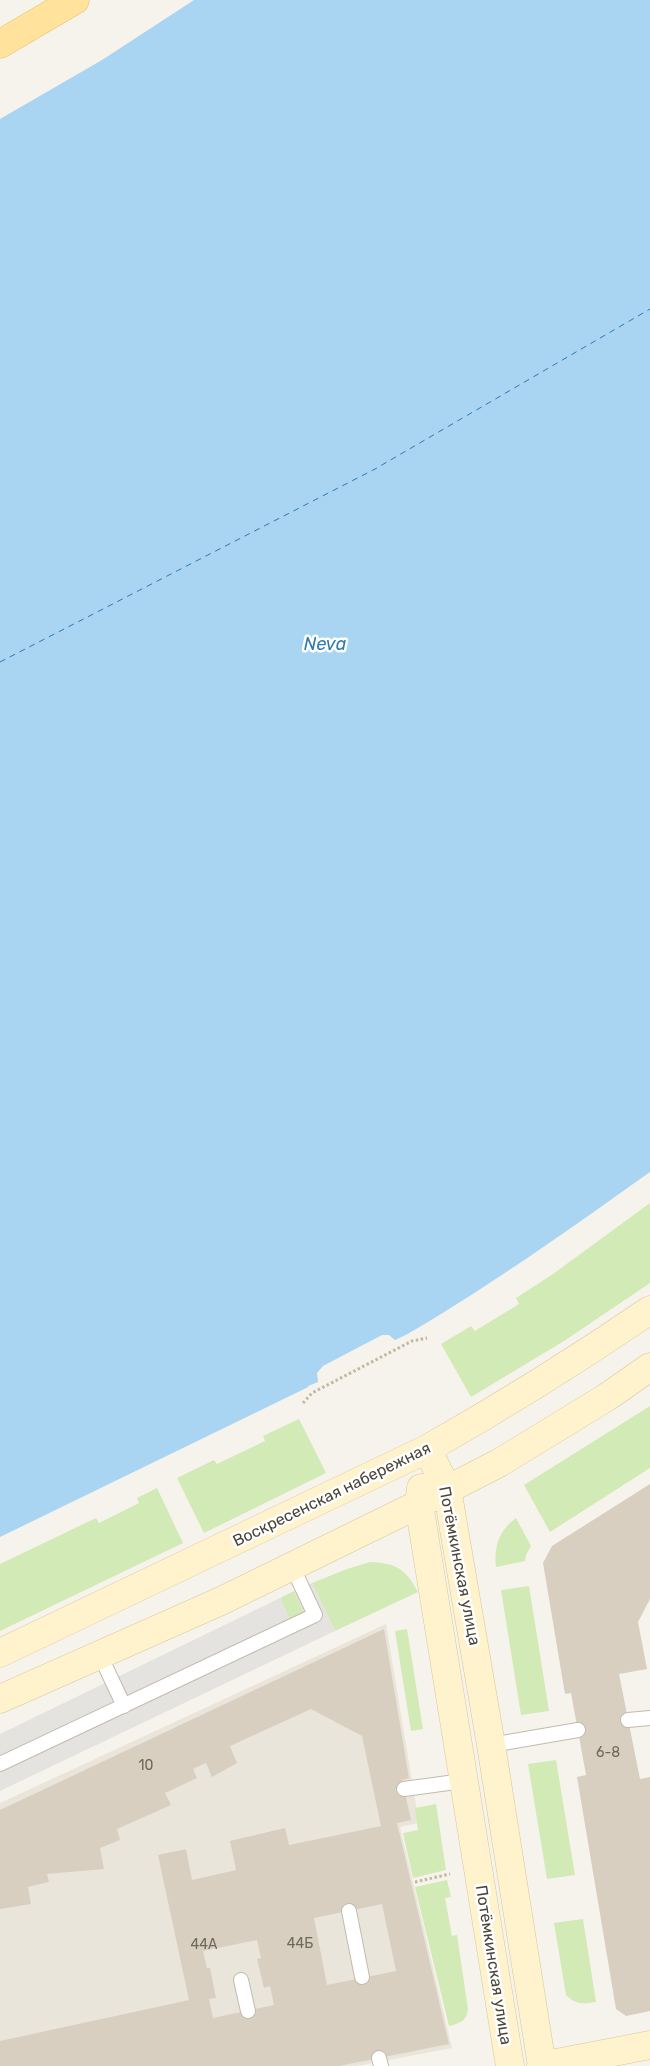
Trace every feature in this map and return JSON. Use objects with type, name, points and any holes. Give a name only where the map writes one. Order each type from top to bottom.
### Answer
[{"type":"main road","points":[[0,44],[75,0]]},
{"type":"main road","name":"Воскресенская набережная","points":[[0,1654],[427,1449],[578,1360],[650,1310]]},
{"type":"main road","points":[[0,1699],[222,1601],[418,1504],[507,1458],[607,1397],[650,1367]]},
{"type":"main road","name":"Потёмкинская улица","points":[[427,1449],[447,1489],[491,1745],[541,2066]]},
{"type":"main road","name":"Потёмкинская улица","points":[[427,1449],[418,1504],[510,2066]]},
{"type":"main road","points":[[541,2066],[650,2045]]},
{"type":"lane","points":[[0,1764],[315,1615],[292,1566]]},
{"type":"lane","points":[[100,1655],[124,1706]]},
{"type":"lane","points":[[628,1720],[650,1718]]},
{"type":"lane","points":[[491,1745],[578,1730]]},
{"type":"lane","points":[[404,1789],[463,1781]]},
{"type":"lane","points":[[348,1911],[362,1977]]},
{"type":"lane","points":[[242,1980],[248,2010]]},
{"type":"path","points":[[303,1403],[312,1393],[412,1341],[427,1338]]},
{"type":"path","points":[[415,1882],[454,1874]]},
{"type":"shaded area","points":[[312,1583],[335,1631],[0,1791],[0,1734],[280,1598],[290,1620],[304,1613],[294,1591]]},
{"type":"shaded area","points":[[386,1624],[419,1823],[400,1827],[452,2048],[357,2066],[0,2066],[0,1803]]},
{"type":"green space","points":[[650,1203],[650,1283],[564,1341],[471,1397],[441,1344],[471,1326],[475,1331],[519,1304],[516,1298],[553,1274]]},
{"type":"green space","points":[[650,1406],[650,1468],[550,1532],[524,1485]]},
{"type":"green space","points":[[299,1419],[326,1473],[204,1533],[177,1478],[214,1460],[217,1464],[265,1441],[263,1436]]},
{"type":"green space","points":[[157,1488],[183,1543],[0,1631],[0,1564],[96,1518],[99,1523],[139,1503],[137,1498]]},
{"type":"green space","points":[[516,1518],[531,1546],[525,1561],[496,1567],[496,1552],[499,1539],[505,1528]]},
{"type":"green space","points":[[370,1562],[387,1564],[399,1569],[414,1584],[418,1592],[335,1631],[312,1583]]},
{"type":"green space","points":[[529,1586],[549,1711],[521,1715],[501,1590]]},
{"type":"green space","points":[[294,1591],[304,1613],[290,1620],[280,1598]]},
{"type":"green space","points":[[407,1629],[423,1729],[411,1731],[395,1631]]},
{"type":"green space","points":[[556,1760],[575,1875],[547,1879],[528,1764]]},
{"type":"green space","points":[[436,1804],[446,1870],[413,1878],[403,1833],[418,1830],[415,1808]]},
{"type":"green space","points":[[447,1880],[451,1897],[445,1898],[452,1936],[457,1935],[468,2009],[462,2021],[449,2026],[415,1887]]},
{"type":"green space","points":[[583,1919],[596,2002],[576,2002],[566,1995],[554,1923]]},
{"type":"water","name":"Neva","points":[[194,0],[650,0],[650,1172],[500,1276],[406,1335],[333,1375],[0,1537],[0,119],[102,60]]},
{"type":"pier","points":[[408,1334],[409,1336],[386,1349],[310,1389],[308,1386],[318,1382],[317,1373],[323,1366],[382,1335],[389,1335],[395,1340]]},
{"type":"building","points":[[650,1484],[650,1599],[638,1622],[647,1669],[619,1674],[640,1779],[650,1777],[650,2011],[626,2016],[616,2009],[577,1777],[586,1775],[571,1693],[565,1694],[543,1563],[552,1546]]},
{"type":"building","points":[[384,1629],[409,1778],[402,1780],[411,1820],[397,1823],[449,2044],[339,2066],[0,2066],[0,2041],[189,2000],[158,1855],[186,1849],[192,1880],[236,1870],[230,1841],[285,1828],[289,1845],[381,1826],[362,1736],[311,1709],[230,1746],[237,1763],[212,1777],[206,1763],[193,1769],[197,1778],[165,1793],[171,1805],[117,1829],[120,1840],[100,1848],[104,1869],[47,1874],[49,1882],[28,1887],[31,1904],[0,1909],[0,1810]],"holes":[[[382,1904],[396,1971],[327,1985],[314,1918]],[[257,1940],[261,1958],[257,1959],[264,1988],[270,1986],[274,2005],[213,2018],[209,1999],[216,1998],[210,1968],[207,1968],[203,1951]]]},
{"type":"ferry route","points":[[0,662],[375,469],[650,309]]}]
